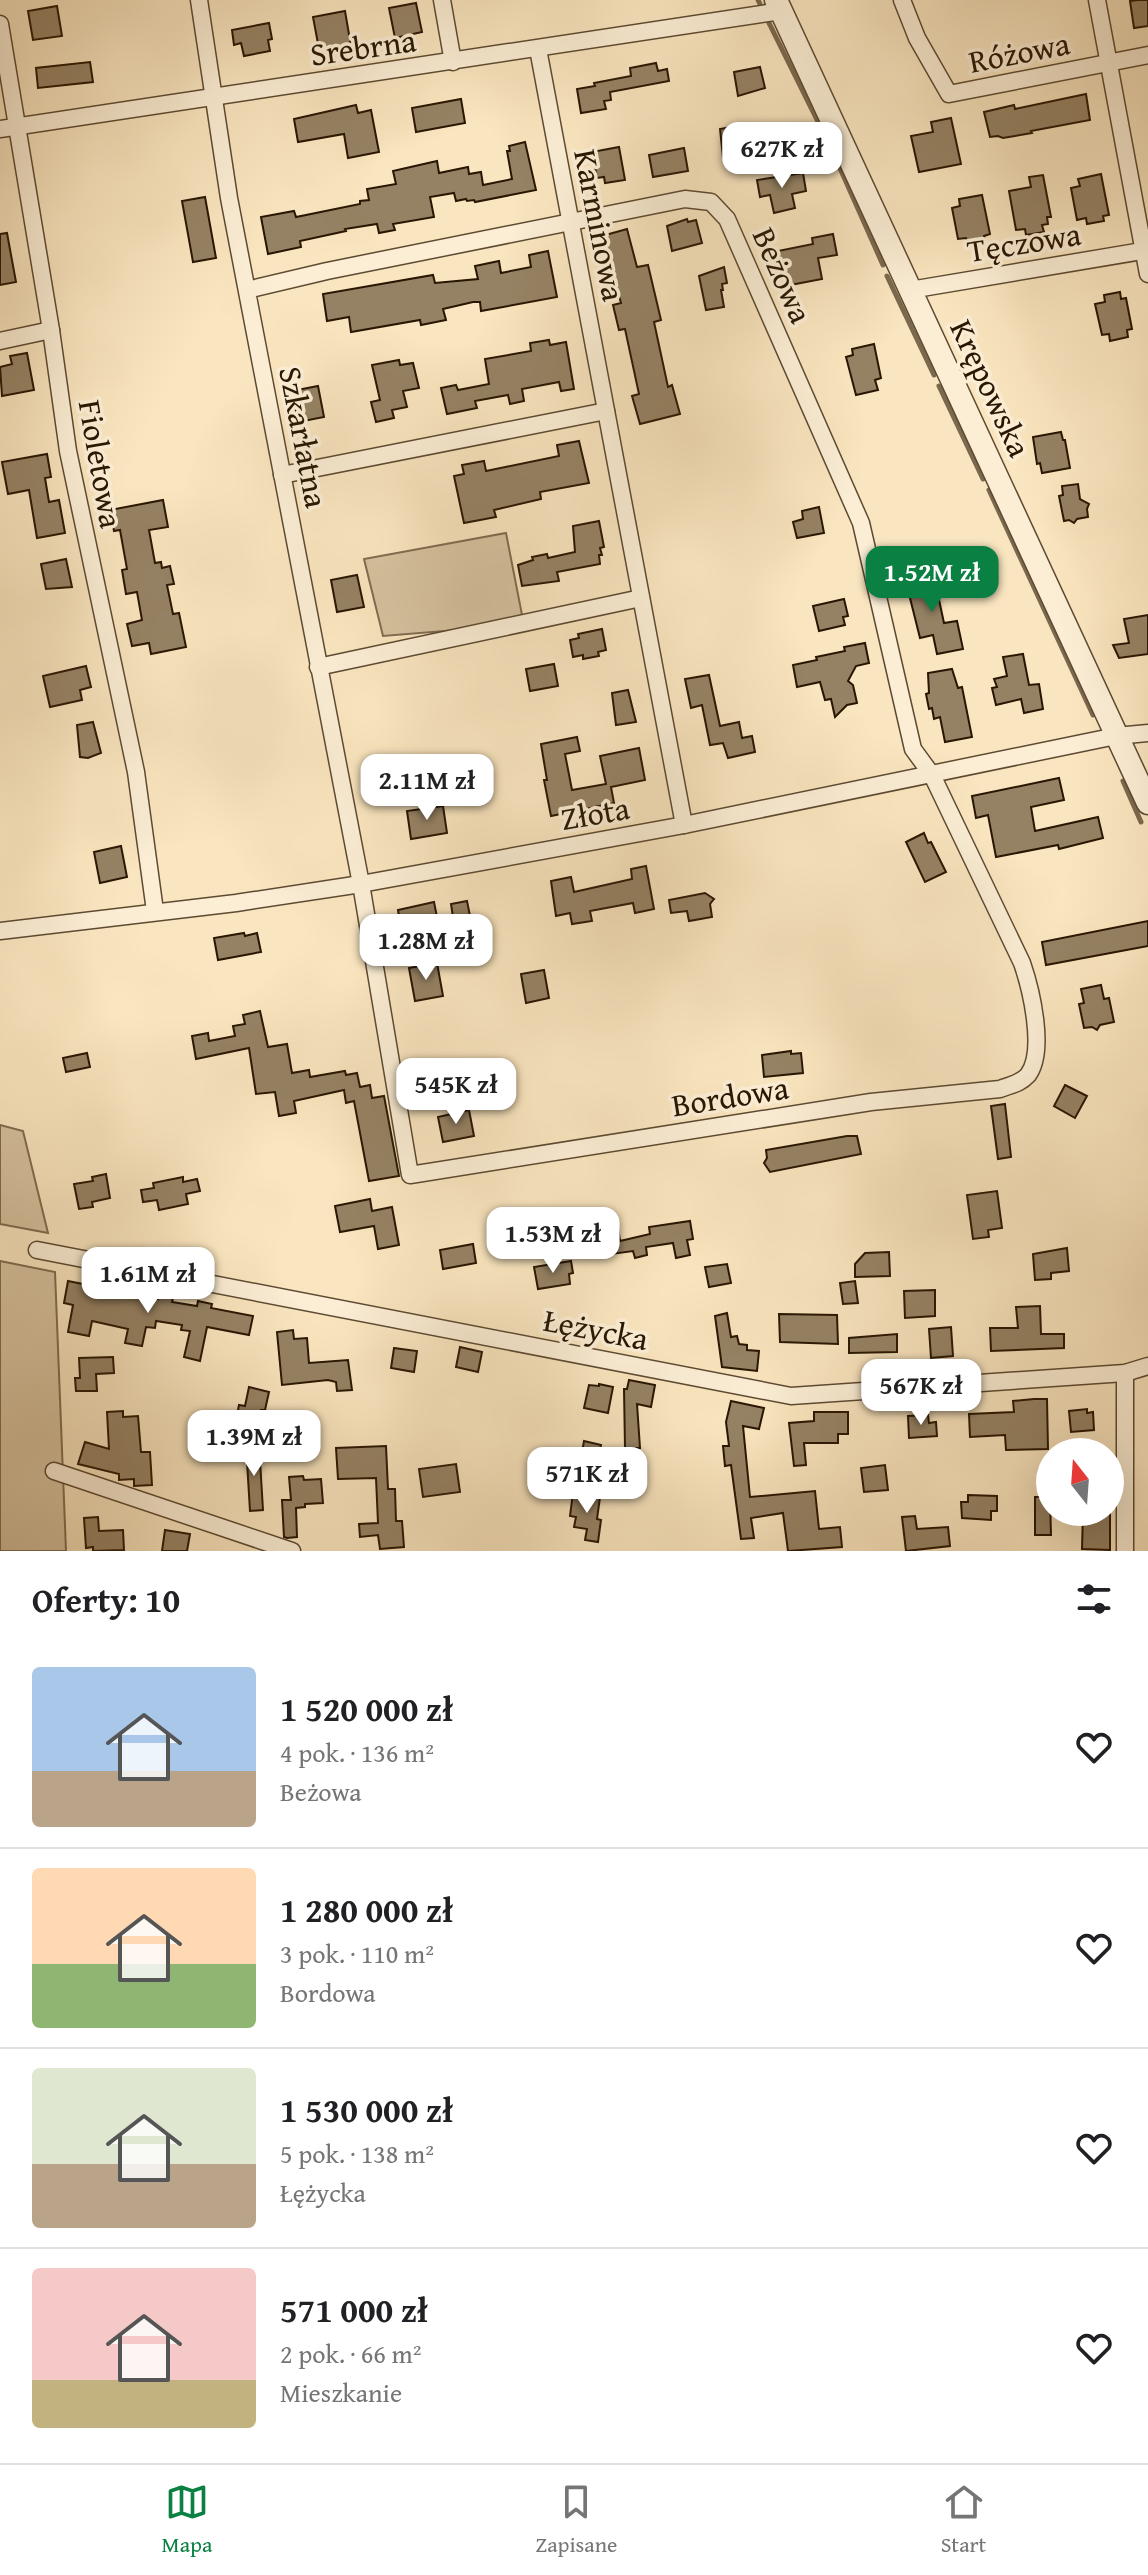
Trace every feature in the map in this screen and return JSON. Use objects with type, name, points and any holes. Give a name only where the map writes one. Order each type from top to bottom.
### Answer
[{"type":"street","name":"Szkarłatna","points":[[199,0],[229,198],[361,884]]},
{"type":"street","points":[[442,0],[453,62]]},
{"type":"street","name":"Różowa","points":[[902,0],[917,38],[949,94],[1109,62]]},
{"type":"street","points":[[1097,0],[1148,274]]},
{"type":"street","name":"Srebrna","points":[[0,129],[538,49],[779,5]]},
{"type":"street","name":"Krępowska","points":[[779,5],[1148,803]]},
{"type":"street","name":"Fioletowa","points":[[0,24],[68,451],[136,772],[155,911]]},
{"type":"street","name":"Karminowa","points":[[538,49],[684,825]]},
{"type":"street","points":[[1109,62],[1148,55]]},
{"type":"street","name":"Beżowa","points":[[247,290],[570,220],[685,199],[711,202],[727,219],[861,523],[913,749],[932,775]]},
{"type":"street","name":"Tęczowa","points":[[910,290],[1145,250]]},
{"type":"street","points":[[0,341],[51,330]]},
{"type":"street","points":[[282,475],[606,411]]},
{"type":"street","points":[[318,667],[641,598]]},
{"type":"street","name":"Złota","points":[[0,931],[236,903],[361,884],[684,825],[1116,736],[1148,733]]},
{"type":"street","name":"Bordowa","points":[[361,884],[410,1175],[871,1102],[1000,1089],[1020,1082],[1030,1072],[1035,1050],[1030,985],[932,775]]},
{"type":"street","name":"Łężycka","points":[[37,1250],[791,1396],[1125,1373],[1148,1366]]},
{"type":"street","points":[[1125,1373],[1125,1551]]},
{"type":"street","points":[[54,1471],[292,1551]]},
{"type":"shaded area","points":[[506,533],[523,620],[494,627],[383,636],[364,559]]},
{"type":"shaded area","points":[[0,1125],[23,1131],[48,1233],[0,1224]]},
{"type":"shaded area","points":[[0,1261],[55,1272],[66,1551],[0,1551]]},
{"type":"building","points":[[1148,0],[1148,26],[1134,28],[1130,1]]},
{"type":"building","points":[[416,3],[422,32],[395,38],[389,8]]},
{"type":"building","points":[[57,6],[62,36],[33,40],[28,11]]},
{"type":"building","points":[[345,11],[351,46],[319,49],[313,17]]},
{"type":"building","points":[[269,23],[272,39],[268,40],[270,51],[244,56],[241,43],[234,45],[232,30]]},
{"type":"building","points":[[90,62],[93,82],[38,88],[36,68]]},
{"type":"building","points":[[656,63],[658,71],[667,69],[669,81],[610,92],[611,100],[604,101],[606,109],[581,113],[577,89],[631,76],[630,68]]},
{"type":"building","points":[[760,67],[765,88],[738,96],[734,72]]},
{"type":"building","points":[[1086,94],[1090,120],[1003,138],[990,137],[984,112],[1014,105],[1015,109]]},
{"type":"building","points":[[461,99],[465,123],[416,132],[412,108]]},
{"type":"building","points":[[356,105],[358,113],[371,110],[379,152],[348,158],[344,134],[298,142],[294,119]]},
{"type":"building","points":[[951,118],[961,164],[919,172],[911,136],[933,132],[931,122]]},
{"type":"building","points":[[747,124],[754,161],[728,166],[726,156],[723,157],[720,129]]},
{"type":"building","points":[[525,142],[536,190],[475,202],[466,199],[456,201],[454,193],[430,197],[434,217],[393,224],[395,230],[379,233],[377,224],[345,229],[300,241],[301,247],[268,254],[261,217],[294,211],[296,217],[360,204],[360,201],[369,200],[367,189],[396,184],[393,171],[437,161],[439,173],[468,167],[469,174],[481,172],[483,185],[512,179],[507,151],[510,151],[509,146]]},
{"type":"building","points":[[619,147],[625,180],[605,183],[604,177],[597,178],[592,152]]},
{"type":"building","points":[[684,148],[688,171],[653,177],[649,155]]},
{"type":"building","points":[[803,173],[806,191],[792,194],[795,208],[774,213],[770,195],[760,197],[757,180]]},
{"type":"building","points":[[1101,174],[1109,215],[1103,216],[1104,221],[1087,224],[1086,218],[1077,220],[1071,188],[1080,186],[1078,179]]},
{"type":"building","points":[[1043,175],[1051,217],[1047,217],[1048,224],[1042,225],[1044,232],[1026,235],[1025,229],[1016,230],[1009,191],[1031,187],[1029,177]]},
{"type":"building","points":[[982,195],[990,234],[984,236],[985,242],[968,246],[966,238],[958,239],[952,208],[960,206],[959,199]]},
{"type":"building","points":[[205,197],[216,258],[193,262],[182,201]]},
{"type":"building","points":[[687,219],[688,222],[696,220],[702,243],[672,251],[667,226]]},
{"type":"building","points":[[627,229],[637,267],[648,265],[661,320],[654,322],[668,387],[672,385],[680,414],[640,424],[632,396],[639,394],[625,329],[619,330],[613,305],[621,303],[602,236]]},
{"type":"building","points":[[7,233],[16,282],[0,285],[0,234]]},
{"type":"building","points":[[833,234],[837,255],[818,258],[822,279],[785,286],[778,251],[813,244],[812,238]]},
{"type":"building","points":[[548,251],[557,297],[481,311],[480,302],[473,302],[443,309],[446,320],[421,325],[420,320],[351,332],[349,317],[327,321],[323,294],[433,275],[435,283],[478,279],[475,266],[499,261],[501,273],[531,267],[529,255]]},
{"type":"building","points":[[724,267],[727,283],[722,284],[721,290],[724,307],[706,310],[699,276]]},
{"type":"building","points":[[1120,292],[1121,299],[1126,298],[1132,329],[1127,330],[1128,337],[1110,341],[1109,334],[1102,335],[1095,304],[1105,302],[1104,295]]},
{"type":"building","points":[[549,340],[550,345],[566,342],[574,389],[561,391],[559,382],[522,389],[524,401],[510,404],[508,395],[475,401],[477,408],[447,414],[441,388],[456,385],[458,390],[489,384],[485,359],[531,351],[530,343]]},
{"type":"building","points":[[874,344],[881,378],[875,380],[878,390],[856,395],[846,357],[853,355],[852,349]]},
{"type":"building","points":[[27,353],[34,390],[2,396],[0,367],[12,364],[10,356]]},
{"type":"building","points":[[399,360],[400,365],[413,363],[419,388],[403,391],[407,407],[392,410],[394,418],[376,422],[371,402],[380,400],[372,365]]},
{"type":"building","points":[[318,386],[324,417],[298,422],[292,391]]},
{"type":"building","points":[[1061,432],[1070,468],[1042,473],[1040,463],[1037,464],[1033,437]]},
{"type":"building","points":[[579,441],[589,483],[540,492],[541,499],[494,510],[496,517],[464,523],[454,476],[464,474],[462,465],[484,461],[486,471],[559,456],[557,445]]},
{"type":"building","points":[[47,454],[51,477],[45,478],[49,502],[59,500],[65,533],[37,538],[29,490],[8,494],[2,462]]},
{"type":"building","points":[[1078,484],[1080,499],[1089,504],[1088,517],[1077,519],[1074,523],[1064,521],[1059,496],[1063,495],[1062,486]]},
{"type":"building","points":[[163,500],[168,527],[149,530],[155,563],[161,562],[162,568],[170,566],[174,584],[167,585],[173,614],[179,613],[186,647],[151,654],[149,643],[132,646],[127,624],[142,620],[137,592],[126,594],[122,570],[127,569],[120,530],[114,531],[110,510]]},
{"type":"building","points":[[819,507],[824,533],[797,538],[793,522],[803,519],[802,511]]},
{"type":"building","points":[[599,521],[604,547],[600,548],[600,564],[557,572],[559,581],[522,586],[518,565],[533,560],[532,557],[547,554],[548,558],[575,552],[573,526]]},
{"type":"building","points":[[66,559],[72,587],[46,589],[41,564]]},
{"type":"building","points":[[933,572],[944,623],[957,621],[963,649],[937,654],[933,635],[920,638],[905,578]]},
{"type":"building","points":[[357,575],[364,607],[337,612],[331,580]]},
{"type":"building","points":[[844,599],[848,616],[843,617],[845,625],[819,631],[813,606]]},
{"type":"building","points":[[1148,615],[1148,654],[1119,658],[1113,645],[1129,643],[1124,619]]},
{"type":"building","points":[[602,629],[606,650],[598,652],[599,656],[573,657],[570,640],[579,638],[578,634]]},
{"type":"building","points":[[865,643],[869,663],[856,666],[848,681],[853,685],[857,703],[847,705],[835,717],[831,699],[825,700],[820,682],[797,687],[793,665]]},
{"type":"building","points":[[1023,654],[1029,685],[1039,684],[1043,709],[1024,713],[1021,699],[996,705],[992,688],[997,687],[994,679],[1007,676],[1003,657]]},
{"type":"building","points":[[554,664],[558,686],[530,691],[526,669]]},
{"type":"building","points":[[86,666],[91,687],[80,690],[82,700],[50,707],[43,676]]},
{"type":"building","points":[[952,669],[958,688],[962,687],[972,737],[945,742],[940,717],[934,719],[932,708],[929,709],[926,694],[929,693],[928,673]]},
{"type":"building","points":[[709,675],[720,726],[739,722],[742,738],[752,736],[755,752],[728,758],[723,743],[710,745],[702,705],[691,708],[685,679]]},
{"type":"building","points":[[628,690],[636,722],[616,725],[612,693]]},
{"type":"building","points":[[93,722],[101,753],[88,758],[80,757],[77,725]]},
{"type":"building","points":[[577,737],[580,751],[565,754],[572,790],[606,784],[600,756],[639,748],[645,780],[611,787],[614,803],[551,816],[541,744]]},
{"type":"building","points":[[1059,778],[1064,800],[1031,807],[1035,831],[1098,817],[1103,838],[1059,849],[1058,845],[996,857],[988,815],[976,818],[972,796]]},
{"type":"building","points":[[443,806],[447,833],[411,839],[407,811]]},
{"type":"building","points":[[924,833],[946,872],[925,882],[906,842]]},
{"type":"building","points":[[121,846],[127,877],[100,883],[94,852]]},
{"type":"building","points":[[646,866],[654,909],[635,913],[633,903],[590,911],[592,921],[572,924],[570,913],[556,916],[551,881],[571,877],[574,892],[632,879],[631,869]]},
{"type":"building","points":[[705,893],[714,899],[710,904],[712,917],[689,921],[687,911],[671,913],[669,900]]},
{"type":"building","points":[[467,901],[471,921],[454,924],[451,904]]},
{"type":"building","points":[[434,902],[437,917],[429,919],[431,930],[394,934],[400,923],[398,910]]},
{"type":"building","points":[[1148,921],[1148,946],[1046,965],[1042,942]]},
{"type":"building","points":[[244,933],[245,936],[257,933],[261,952],[218,960],[214,938]]},
{"type":"building","points":[[437,963],[443,996],[415,1001],[409,968]]},
{"type":"building","points":[[544,970],[549,998],[526,1003],[521,974]]},
{"type":"building","points":[[1101,985],[1104,999],[1109,998],[1114,1022],[1100,1025],[1097,1030],[1084,1028],[1079,1004],[1084,1003],[1081,989]]},
{"type":"building","points":[[260,1011],[268,1047],[287,1044],[292,1073],[309,1070],[310,1077],[345,1071],[346,1075],[357,1073],[360,1087],[370,1085],[372,1098],[384,1096],[399,1176],[369,1181],[354,1101],[346,1103],[344,1090],[294,1101],[296,1113],[279,1116],[275,1092],[256,1094],[249,1048],[196,1059],[192,1036],[208,1033],[209,1041],[235,1036],[233,1026],[245,1024],[243,1015]]},
{"type":"building","points":[[791,1051],[791,1054],[801,1053],[803,1073],[764,1077],[762,1055]]},
{"type":"building","points":[[87,1053],[90,1067],[66,1072],[63,1058]]},
{"type":"building","points":[[1065,1085],[1087,1096],[1075,1118],[1054,1106]]},
{"type":"building","points":[[1005,1104],[1011,1157],[998,1159],[991,1106]]},
{"type":"building","points":[[469,1110],[474,1136],[443,1142],[438,1117]]},
{"type":"building","points":[[857,1136],[861,1154],[770,1172],[764,1163],[766,1150]]},
{"type":"building","points":[[106,1174],[110,1198],[92,1202],[93,1207],[79,1209],[74,1184],[93,1181],[92,1177]]},
{"type":"building","points":[[183,1177],[183,1182],[197,1179],[200,1191],[186,1194],[188,1204],[159,1210],[157,1200],[143,1202],[141,1190],[154,1188],[153,1183]]},
{"type":"building","points":[[997,1191],[1002,1228],[988,1230],[989,1237],[973,1239],[967,1195]]},
{"type":"building","points":[[370,1199],[372,1211],[392,1207],[399,1245],[378,1249],[374,1226],[340,1232],[335,1206]]},
{"type":"building","points":[[617,1221],[620,1241],[650,1234],[649,1227],[690,1221],[693,1239],[687,1240],[690,1255],[676,1258],[673,1243],[646,1247],[647,1255],[635,1258],[633,1251],[604,1255],[602,1246],[608,1244],[605,1223]]},
{"type":"building","points":[[473,1244],[476,1263],[443,1269],[440,1250]]},
{"type":"building","points":[[1067,1248],[1069,1271],[1051,1273],[1051,1279],[1035,1280],[1033,1254]]},
{"type":"building","points":[[889,1252],[890,1276],[855,1277],[855,1264],[865,1253]]},
{"type":"building","points":[[571,1261],[573,1273],[569,1274],[570,1284],[538,1289],[534,1267]]},
{"type":"building","points":[[727,1264],[731,1283],[709,1287],[705,1267]]},
{"type":"building","points":[[68,1281],[158,1299],[160,1291],[174,1294],[172,1302],[197,1306],[198,1301],[212,1304],[211,1308],[253,1316],[249,1335],[207,1327],[200,1361],[184,1357],[190,1331],[181,1330],[182,1325],[156,1321],[155,1328],[146,1327],[142,1346],[125,1343],[128,1329],[92,1321],[89,1336],[68,1332],[73,1305],[64,1303]]},
{"type":"building","points":[[855,1281],[858,1303],[843,1304],[840,1283]]},
{"type":"building","points":[[935,1290],[935,1316],[905,1318],[904,1291]]},
{"type":"building","points":[[1040,1306],[1041,1334],[1064,1334],[1064,1348],[991,1351],[990,1328],[1018,1328],[1016,1307]]},
{"type":"building","points":[[727,1313],[731,1337],[737,1336],[739,1344],[747,1345],[747,1350],[759,1351],[757,1371],[722,1367],[715,1316]]},
{"type":"building","points":[[779,1314],[837,1315],[838,1344],[780,1342]]},
{"type":"building","points":[[951,1327],[953,1356],[931,1358],[929,1329]]},
{"type":"building","points":[[293,1330],[294,1339],[307,1338],[309,1363],[348,1360],[352,1390],[337,1391],[336,1382],[328,1380],[282,1385],[277,1332]]},
{"type":"building","points":[[897,1334],[897,1352],[849,1353],[849,1338]]},
{"type":"building","points":[[460,1347],[482,1352],[478,1372],[456,1367]]},
{"type":"building","points":[[394,1348],[417,1351],[414,1372],[391,1368]]},
{"type":"building","points":[[113,1357],[114,1373],[96,1374],[97,1391],[76,1391],[75,1378],[80,1378],[79,1358]]},
{"type":"building","points":[[629,1380],[655,1385],[651,1407],[637,1404],[640,1448],[625,1448],[624,1389],[627,1389]]},
{"type":"building","points":[[589,1385],[613,1387],[608,1413],[584,1408]]},
{"type":"building","points":[[249,1387],[269,1392],[259,1424],[236,1420],[239,1405],[245,1406]]},
{"type":"building","points":[[1047,1399],[1048,1438],[1036,1438],[1036,1449],[1006,1450],[1005,1435],[970,1437],[969,1414],[1014,1412],[1013,1401]]},
{"type":"building","points":[[731,1401],[764,1408],[759,1429],[743,1426],[750,1497],[815,1491],[819,1529],[840,1527],[842,1547],[788,1551],[783,1513],[751,1518],[754,1538],[741,1539],[731,1465],[725,1466],[723,1446],[729,1446],[726,1422]]},
{"type":"building","points":[[1087,1409],[1087,1413],[1093,1412],[1094,1430],[1071,1432],[1069,1411]]},
{"type":"building","points":[[123,1411],[123,1417],[138,1416],[141,1452],[150,1452],[152,1485],[134,1486],[134,1479],[119,1480],[119,1474],[78,1464],[85,1442],[109,1449],[107,1412]]},
{"type":"building","points":[[814,1412],[848,1412],[848,1434],[838,1434],[838,1443],[804,1443],[806,1465],[794,1466],[789,1423],[814,1421]]},
{"type":"building","points":[[928,1415],[929,1423],[936,1422],[937,1436],[909,1438],[908,1416]]},
{"type":"building","points":[[584,1441],[601,1445],[599,1454],[624,1459],[619,1496],[603,1494],[607,1469],[575,1463],[577,1451],[582,1452]]},
{"type":"building","points":[[259,1444],[263,1510],[250,1511],[246,1445]]},
{"type":"building","points":[[386,1446],[388,1489],[395,1489],[396,1521],[402,1521],[404,1547],[380,1549],[378,1535],[360,1537],[359,1524],[378,1523],[376,1478],[338,1479],[336,1448]]},
{"type":"building","points":[[456,1464],[460,1492],[423,1497],[419,1469]]},
{"type":"building","points":[[885,1465],[888,1490],[864,1492],[861,1468]]},
{"type":"building","points":[[303,1476],[304,1480],[321,1479],[323,1503],[296,1508],[297,1537],[287,1538],[284,1537],[282,1500],[291,1500],[289,1477]]},
{"type":"building","points":[[573,1493],[600,1497],[598,1542],[585,1540],[587,1529],[574,1527],[576,1517],[570,1516]]},
{"type":"building","points":[[968,1495],[997,1496],[997,1511],[991,1511],[991,1520],[962,1518],[961,1502],[968,1502]]},
{"type":"building","points":[[1036,1497],[1036,1526],[1051,1526],[1051,1535],[1035,1535]]},
{"type":"building","points":[[915,1516],[917,1529],[948,1527],[950,1546],[906,1551],[902,1517]]},
{"type":"building","points":[[98,1517],[99,1531],[123,1530],[124,1550],[93,1551],[93,1547],[86,1548],[84,1518]]},
{"type":"building","points":[[1083,1526],[1110,1526],[1110,1550],[1082,1549]]},
{"type":"building","points":[[165,1530],[190,1534],[187,1551],[162,1551]]},
{"type":"waterway","points":[[758,0],[760,4]]},
{"type":"waterway","points":[[768,21],[831,148],[883,265]]},
{"type":"waterway","points":[[887,276],[934,375]]},
{"type":"waterway","points":[[939,386],[983,479]]},
{"type":"waterway","points":[[989,490],[1093,715]]},
{"type":"waterway","points":[[1123,781],[1141,822]]}]
